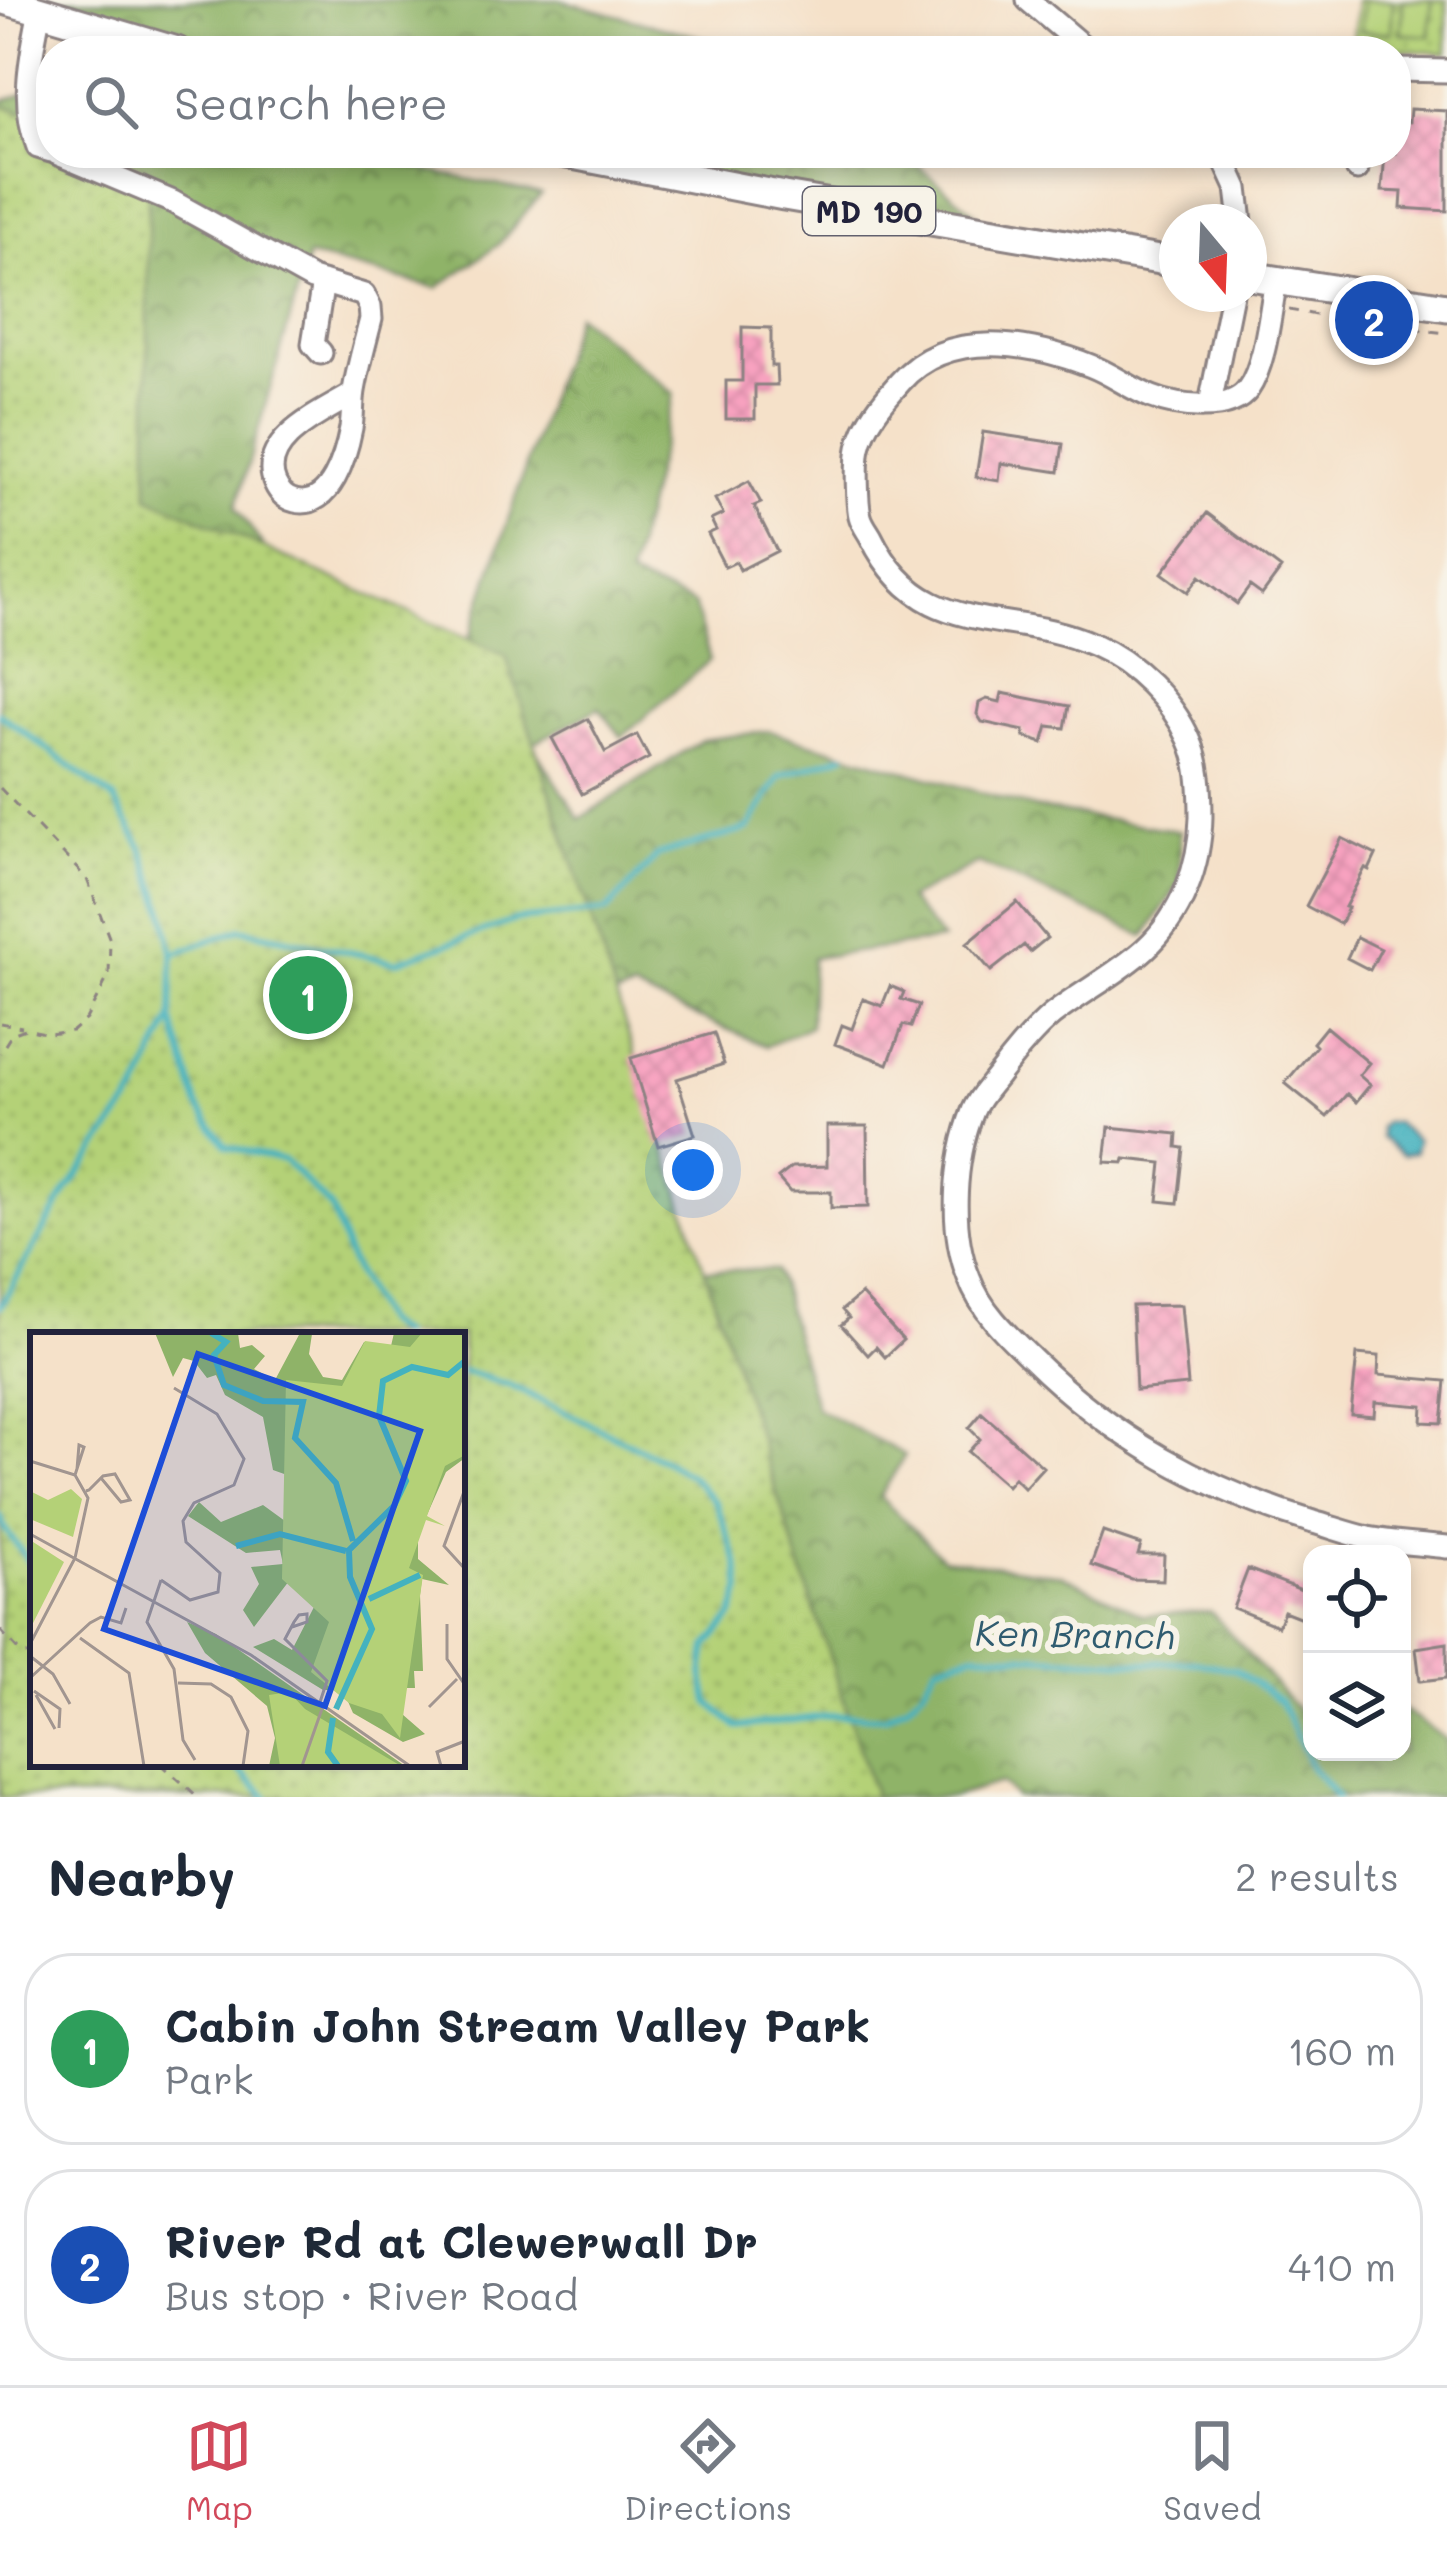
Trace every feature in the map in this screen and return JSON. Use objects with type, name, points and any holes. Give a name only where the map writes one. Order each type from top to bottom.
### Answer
[{"type":"main road","points":[[17,3],[127,36]]},
{"type":"main road","name":"MD 190","points":[[639,168],[1159,260]]},
{"type":"main road","points":[[1267,287],[1447,307]]},
{"type":"street","points":[[1028,0],[1070,36]]},
{"type":"street","points":[[17,3],[29,125],[36,142]]},
{"type":"street","points":[[1411,70],[1447,71]]},
{"type":"street","points":[[92,168],[173,202],[294,270],[364,295],[371,319],[353,394],[346,450],[321,496],[290,501],[274,481],[274,453],[310,421],[353,394]]},
{"type":"street","points":[[1228,168],[1238,188],[1239,204]]},
{"type":"street","points":[[321,353],[313,344],[323,283]]},
{"type":"street","points":[[1210,404],[1228,312]]},
{"type":"street","points":[[1263,312],[1260,360],[1247,391],[1231,403],[1185,407],[1039,348],[1000,344],[950,350],[910,371],[874,410],[858,450],[860,515],[884,565],[926,602],[968,617],[1070,635],[1100,647],[1140,675],[1176,712],[1193,745],[1201,791],[1195,871],[1172,918],[1144,950],[1050,1017],[976,1104],[961,1146],[956,1192],[961,1244],[969,1279],[995,1323],[1069,1395],[1136,1444],[1217,1486],[1284,1513],[1366,1538],[1447,1547]]},
{"type":"path","points":[[1267,288],[1359,323],[1447,333]]},
{"type":"path","points":[[0,788],[87,879],[110,940],[109,975],[86,1019],[72,1031],[50,1034],[0,1023]]},
{"type":"path","points":[[0,1053],[12,1034],[42,1030]]},
{"type":"path","points":[[0,1630],[30,1656]]},
{"type":"path","points":[[164,1767],[198,1797]]},
{"type":"green space","points":[[10,0],[560,0],[696,36],[128,36]]},
{"type":"green space","points":[[1356,0],[1447,0],[1447,54],[1411,51],[1411,36],[1354,36]]},
{"type":"green space","points":[[1363,0],[1393,0],[1391,33],[1361,31]]},
{"type":"green space","points":[[1403,0],[1432,0],[1430,36],[1401,34]]},
{"type":"green space","points":[[36,89],[36,168],[414,168],[541,194],[498,245],[437,288],[308,256],[236,507],[267,552],[462,660],[576,314],[674,394],[629,577],[694,604],[710,660],[622,737],[599,708],[532,744],[580,819],[702,740],[769,731],[1034,808],[1180,831],[1180,882],[1145,936],[978,863],[908,899],[942,940],[812,958],[810,1026],[767,1046],[634,990],[604,1000],[688,1270],[776,1270],[816,1408],[905,1455],[880,1497],[943,1558],[1062,1575],[1144,1615],[1211,1612],[1303,1716],[1303,1761],[1411,1761],[1411,1715],[1447,1740],[1447,1797],[1016,1797],[1001,1783],[952,1797],[0,1797],[0,102]]},
{"type":"green space","points":[[0,105],[36,116],[36,168],[148,169],[148,496],[506,656],[875,1797],[0,1797]]},
{"type":"green space","points":[[639,168],[921,168],[975,213],[784,196]]},
{"type":"water","points":[[1394,1122],[1417,1140],[1415,1152],[1403,1155],[1381,1138],[1380,1127]]},
{"type":"building","points":[[1411,109],[1447,111],[1447,211],[1401,208],[1402,192],[1382,191],[1384,168],[1411,168]]},
{"type":"building","points":[[742,327],[771,328],[771,366],[776,366],[777,385],[755,385],[755,419],[726,419],[726,381],[742,381]]},
{"type":"building","points":[[983,432],[1063,444],[1059,472],[1001,463],[999,481],[976,477]]},
{"type":"building","points":[[749,481],[761,503],[754,506],[777,551],[740,570],[736,562],[725,567],[708,534],[716,530],[711,520],[723,514],[715,499]]},
{"type":"building","points":[[1207,513],[1281,569],[1262,595],[1250,586],[1237,604],[1200,576],[1188,592],[1162,573]]},
{"type":"building","points":[[1002,693],[1069,706],[1065,728],[1048,726],[1043,743],[1024,737],[1024,731],[982,722],[977,714],[979,703],[987,699],[1000,702]]},
{"type":"building","points":[[588,719],[605,752],[637,735],[649,758],[582,794],[552,738]]},
{"type":"building","points":[[1342,838],[1376,855],[1369,870],[1365,868],[1340,924],[1306,906]]},
{"type":"building","points":[[1017,902],[1047,938],[1030,952],[1024,945],[991,971],[967,943]]},
{"type":"building","points":[[1357,937],[1381,949],[1370,970],[1347,958]]},
{"type":"building","points":[[890,986],[904,992],[901,999],[919,1005],[911,1027],[903,1025],[888,1064],[835,1044],[842,1025],[852,1029],[863,999],[882,1006]]},
{"type":"building","points":[[1326,1027],[1369,1063],[1359,1075],[1370,1085],[1356,1102],[1347,1094],[1327,1117],[1285,1083]]},
{"type":"building","points":[[714,1033],[724,1064],[677,1079],[695,1135],[658,1146],[631,1058]]},
{"type":"building","points":[[827,1126],[867,1126],[868,1207],[831,1208],[831,1192],[790,1192],[778,1178],[792,1167],[827,1166]]},
{"type":"building","points":[[1109,1127],[1178,1134],[1177,1147],[1184,1148],[1178,1203],[1158,1201],[1162,1163],[1105,1162]]},
{"type":"building","points":[[861,1294],[903,1340],[885,1357],[876,1347],[868,1355],[841,1325],[849,1318],[842,1310]]},
{"type":"building","points":[[1181,1305],[1188,1385],[1136,1390],[1132,1306]]},
{"type":"building","points":[[1357,1354],[1379,1356],[1378,1375],[1446,1381],[1442,1423],[1422,1422],[1423,1406],[1375,1402],[1374,1416],[1351,1414]]},
{"type":"building","points":[[982,1413],[1043,1467],[1024,1488],[1014,1478],[1007,1486],[968,1452],[980,1439],[969,1428]]},
{"type":"building","points":[[1103,1532],[1141,1545],[1138,1555],[1164,1555],[1163,1580],[1131,1579],[1091,1565]]},
{"type":"building","points":[[1248,1569],[1303,1590],[1303,1618],[1284,1611],[1278,1626],[1233,1608]]},
{"type":"building","points":[[1447,1643],[1447,1678],[1420,1681],[1416,1648]]},
{"type":"waterway","points":[[0,714],[114,799],[142,848],[165,913],[173,954],[172,1018],[137,1093],[66,1192],[0,1307]]},
{"type":"waterway","points":[[173,954],[241,929],[396,962],[516,920],[607,911],[658,855],[748,829],[780,776],[844,755]]},
{"type":"waterway","name":"Ken Branch","points":[[172,1018],[199,1108],[226,1146],[285,1161],[331,1208],[350,1261],[382,1322],[397,1332]]},
{"type":"waterway","name":"Ken Branch","points":[[465,1372],[509,1385],[652,1454],[690,1475],[716,1503],[738,1564],[741,1590],[733,1616],[707,1647],[703,1674],[709,1702],[737,1727],[835,1715],[884,1717],[907,1705],[937,1664],[976,1653],[1195,1662],[1236,1670],[1280,1701],[1311,1767],[1337,1797]]},
{"type":"waterway","points":[[0,1516],[30,1564]]},
{"type":"waterway","points":[[236,1767],[267,1797]]},
{"type":"place","name":"River Rd at Clewerwall Dr","points":[[1374,320]]},
{"type":"place","name":"Cabin John Stream Valley Park","points":[[308,995]]}]
